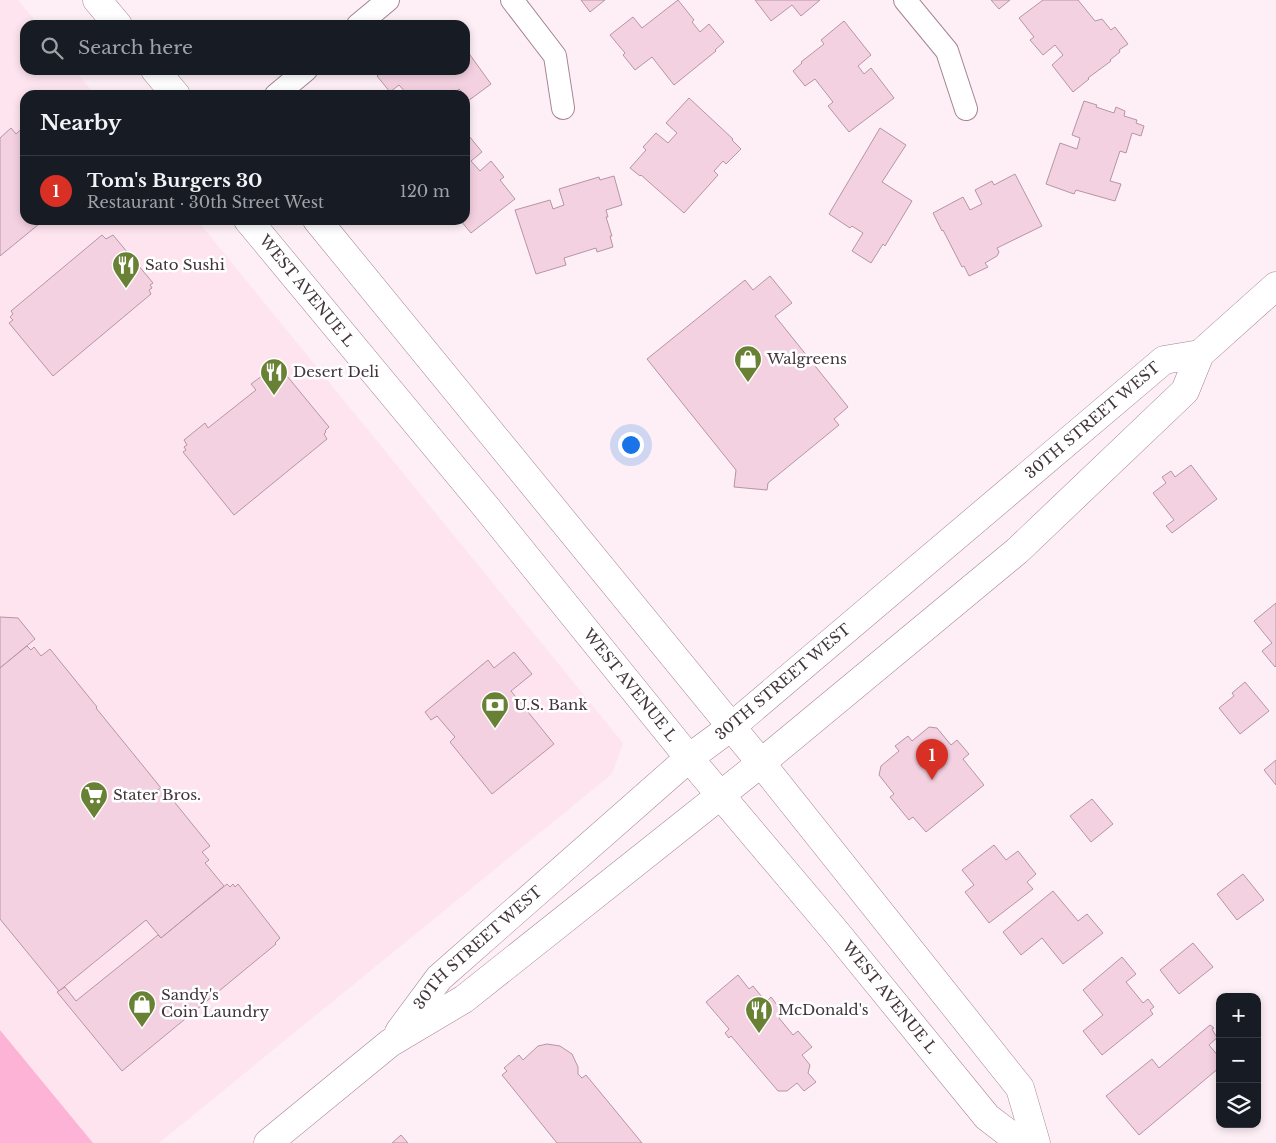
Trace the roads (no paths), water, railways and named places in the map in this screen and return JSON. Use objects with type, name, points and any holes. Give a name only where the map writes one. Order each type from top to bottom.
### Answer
[{"type":"main road","points":[[97,0],[114,20]]},
{"type":"main road","points":[[159,75],[172,90]]},
{"type":"main road","name":"WEST AVENUE L","points":[[252,225],[486,507],[689,758],[836,932],[987,1117],[1021,1143]]},
{"type":"main road","points":[[321,225],[760,763],[1020,1088],[1036,1143]]},
{"type":"main road","name":"30TH STREET WEST","points":[[268,1143],[390,1043],[464,999],[721,796],[1017,551],[1185,391],[1200,354],[1276,286]]},
{"type":"main road","name":"30TH STREET WEST","points":[[390,1043],[439,978],[689,758],[730,727],[1164,360],[1200,354]]},
{"type":"street","points":[[364,20],[388,0]]},
{"type":"street","points":[[512,0],[556,56],[563,108]]},
{"type":"street","points":[[905,0],[947,51],[966,109]]},
{"type":"street","points":[[282,90],[300,75]]},
{"type":"place","name":"Sato Sushi","points":[[126,289]]},
{"type":"place","name":"Walgreens","points":[[748,383]]},
{"type":"place","name":"Desert Deli","points":[[274,396]]},
{"type":"place","name":"U.S. Bank","points":[[495,729]]},
{"type":"place","name":"Tom's Burgers 30","points":[[932,780]]},
{"type":"place","name":"Stater Bros.","points":[[94,819]]},
{"type":"place","name":"Sandy's Coin Laundry","points":[[142,1028]]},
{"type":"place","name":"McDonald's","points":[[759,1034]]}]
